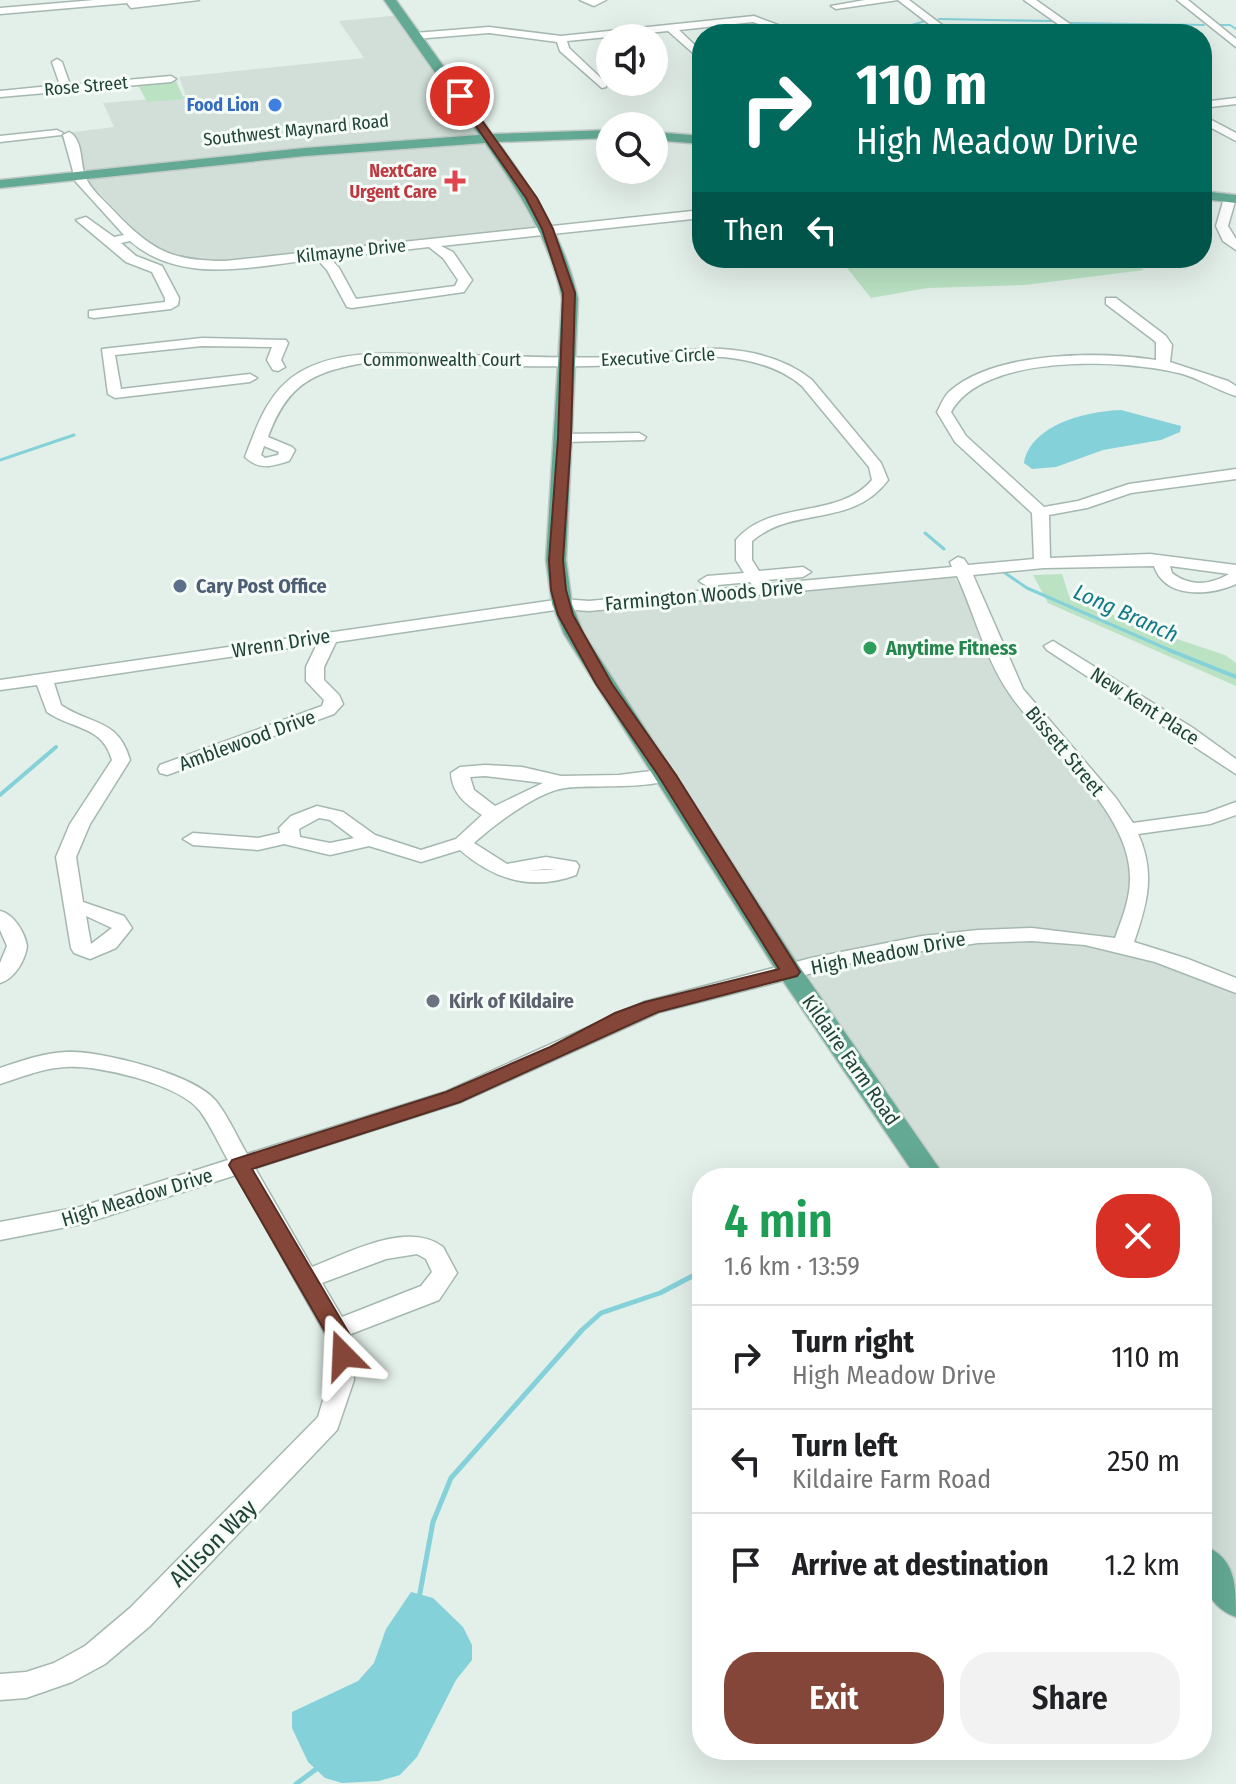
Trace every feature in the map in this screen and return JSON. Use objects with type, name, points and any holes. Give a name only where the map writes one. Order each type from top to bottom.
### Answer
[{"type":"main road","name":"Kildaire Farm Road","points":[[390,0],[526,190],[548,229],[569,293],[565,438],[556,560],[562,604],[586,657],[667,775],[790,972],[925,1168]]},
{"type":"main road","points":[[489,137],[596,134]]},
{"type":"main road","name":"Southwest Maynard Road","points":[[79,176],[93,171],[324,145],[453,135],[489,137]]},
{"type":"main road","name":"Southwest Maynard Road","points":[[0,184],[489,137]]},
{"type":"main road","points":[[668,137],[692,139]]},
{"type":"main road","points":[[251,158],[324,145]]},
{"type":"main road","points":[[1212,196],[1233,198]]},
{"type":"main road","points":[[1212,1572],[1236,1602]]},
{"type":"street","points":[[0,2],[37,5],[194,0]]},
{"type":"street","points":[[585,0],[592,3],[601,0]]},
{"type":"street","points":[[836,6],[893,0]]},
{"type":"street","points":[[903,0],[935,24]]},
{"type":"street","points":[[1029,0],[1064,24]]},
{"type":"street","points":[[1182,0],[1211,24]]},
{"type":"street","points":[[131,2],[136,17]]},
{"type":"street","points":[[0,11],[37,5]]},
{"type":"street","points":[[708,24],[754,19],[768,24]]},
{"type":"street","points":[[1212,24],[1236,44]]},
{"type":"street","points":[[415,36],[489,30],[561,39],[692,26]]},
{"type":"street","points":[[671,28],[692,48]]},
{"type":"street","points":[[561,39],[564,49],[596,79]]},
{"type":"street","points":[[57,62],[66,88]]},
{"type":"street","name":"Rose Street","points":[[0,94],[171,79]]},
{"type":"street","points":[[1212,104],[1236,101]]},
{"type":"street","points":[[1212,124],[1236,138]]},
{"type":"street","name":"Kilmayne Drive","points":[[0,139],[63,134],[87,189],[144,249],[160,258],[200,265],[225,265],[692,215]]},
{"type":"street","points":[[1233,198],[1222,226],[1227,238],[1236,246]]},
{"type":"street","points":[[82,220],[131,259],[157,269],[172,298],[171,305],[94,314]]},
{"type":"street","points":[[112,241],[132,237]]},
{"type":"street","points":[[320,255],[333,268],[352,304],[459,289],[465,280],[448,255],[432,242]]},
{"type":"street","points":[[1111,301],[1161,339],[1165,345],[1162,366]]},
{"type":"street","points":[[134,310],[138,325]]},
{"type":"street","points":[[278,367],[274,360],[281,343],[202,342],[107,352],[115,394],[250,378],[260,370],[278,367],[307,373]]},
{"type":"street","name":"Executive Circle","points":[[567,361],[621,361],[679,354],[723,353],[771,362],[794,372],[807,383],[876,466],[879,484],[869,496],[855,503],[768,522],[747,535],[741,545],[742,556],[758,583]]},
{"type":"street","name":"Commonwealth Court","points":[[260,439],[283,390],[307,373],[336,363],[370,358],[567,361]]},
{"type":"street","points":[[1041,559],[1043,517],[995,473],[950,425],[944,412],[950,399],[972,382],[1006,370],[1097,359],[1162,366],[1206,376],[1236,392]]},
{"type":"street","points":[[250,378],[256,386],[283,390]]},
{"type":"street","points":[[565,438],[639,437]]},
{"type":"street","points":[[1040,512],[1081,505],[1129,489],[1236,474]]},
{"type":"street","name":"Farmington Woods Drive","points":[[562,604],[589,606],[758,583],[1041,559],[1160,561],[1236,570]]},
{"type":"street","points":[[1160,561],[1165,575],[1181,584],[1214,588],[1236,577]]},
{"type":"street","name":"Bissett Street","points":[[960,566],[1003,669],[1016,691],[1035,718],[1115,810],[1128,830],[1140,873],[1135,908],[1123,945]]},
{"type":"street","name":"Wrenn Drive","points":[[0,685],[562,604]]},
{"type":"street","name":"Amblewood Drive","points":[[167,769],[328,710],[334,704],[333,699],[315,681],[315,667],[330,636]]},
{"type":"street","name":"New Kent Place","points":[[1053,646],[1174,723],[1236,768]]},
{"type":"street","points":[[44,679],[53,708],[69,718],[105,731],[114,739],[121,760],[70,844],[66,857],[73,905]]},
{"type":"street","points":[[494,814],[467,796],[460,783],[460,773],[505,770],[534,773],[559,782],[619,781],[667,775]]},
{"type":"street","points":[[368,839],[346,850],[313,849],[291,840],[289,828],[298,820],[317,812],[336,816],[368,839],[421,856],[463,843],[494,814],[559,782]]},
{"type":"street","points":[[1128,830],[1199,820],[1236,808]]},
{"type":"street","points":[[193,839],[258,844],[291,836]]},
{"type":"street","points":[[463,843],[485,863],[504,871]]},
{"type":"street","points":[[0,918],[12,929],[18,947],[15,957],[0,976]]},
{"type":"street","name":"High Meadow Drive","points":[[0,1231],[82,1215],[453,1097],[652,1007],[900,947],[977,937],[1049,935],[1123,945],[1236,986]]},
{"type":"street","name":"Allison Way","points":[[0,1076],[39,1063],[74,1058],[107,1064],[184,1087],[207,1104],[335,1330],[343,1355],[340,1396],[328,1423],[140,1617],[95,1655],[62,1673],[26,1685],[0,1687]]},
{"type":"street","points":[[306,1279],[402,1247],[425,1246],[440,1257],[445,1273],[430,1293],[335,1330]]},
{"type":"shaded area","points":[[401,15],[548,229],[227,262],[184,259],[149,245],[92,185],[59,134],[114,127],[103,103],[186,96],[179,77],[364,58],[339,21]]},
{"type":"shaded area","points":[[953,575],[970,604],[1007,689],[1046,741],[1055,740],[1115,810],[1140,873],[1123,945],[1236,986],[1236,1601],[1212,1568],[1212,1168],[925,1168],[566,615],[599,607]]},
{"type":"green space","points":[[176,81],[184,99],[147,102],[138,85]]},
{"type":"green space","points":[[847,268],[1144,270],[1025,285],[927,288],[871,298]]},
{"type":"green space","points":[[1062,574],[1069,596],[1141,627],[1225,655],[1236,663],[1236,686],[1048,603],[1033,575]]},
{"type":"water","points":[[1121,410],[1181,426],[1180,432],[1161,440],[1103,450],[1056,467],[1032,469],[1024,463],[1037,438],[1049,429],[1093,413]]},
{"type":"water","points":[[411,1592],[433,1598],[463,1627],[472,1645],[472,1660],[456,1680],[417,1757],[400,1775],[379,1781],[342,1783],[325,1778],[308,1762],[292,1728],[292,1712],[358,1681],[374,1663],[386,1629]]},
{"type":"waterway","points":[[939,19],[1051,21]]},
{"type":"waterway","points":[[915,24],[925,21]]},
{"type":"waterway","points":[[1070,23],[1137,24]]},
{"type":"waterway","points":[[1218,25],[1230,25],[1236,29]]},
{"type":"waterway","points":[[0,460],[74,435]]},
{"type":"waterway","name":"Long Branch","points":[[925,533],[944,549]]},
{"type":"waterway","name":"Long Branch","points":[[1005,573],[1027,588],[1174,652]]},
{"type":"waterway","name":"Long Branch","points":[[1169,650],[1236,677]]},
{"type":"waterway","points":[[0,795],[56,747]]},
{"type":"waterway","points":[[419,1598],[433,1522],[451,1478],[582,1330],[601,1313],[660,1293],[692,1276]]},
{"type":"waterway","points":[[296,1784],[319,1767]]},
{"type":"place","name":"Food Lion","points":[[275,105]]},
{"type":"place","name":"NextCare Urgent Care","points":[[455,181]]},
{"type":"place","name":"Cary Post Office","points":[[180,586]]},
{"type":"place","name":"Anytime Fitness","points":[[870,648]]},
{"type":"place","name":"Kirk of Kildaire","points":[[433,1001]]},
{"type":"route","points":[[343,1355],[339,1335],[240,1165],[453,1097],[652,1007],[790,972],[667,775],[586,657],[566,615],[558,590],[556,560],[565,438],[569,293],[548,229],[531,198],[460,96]]}]
